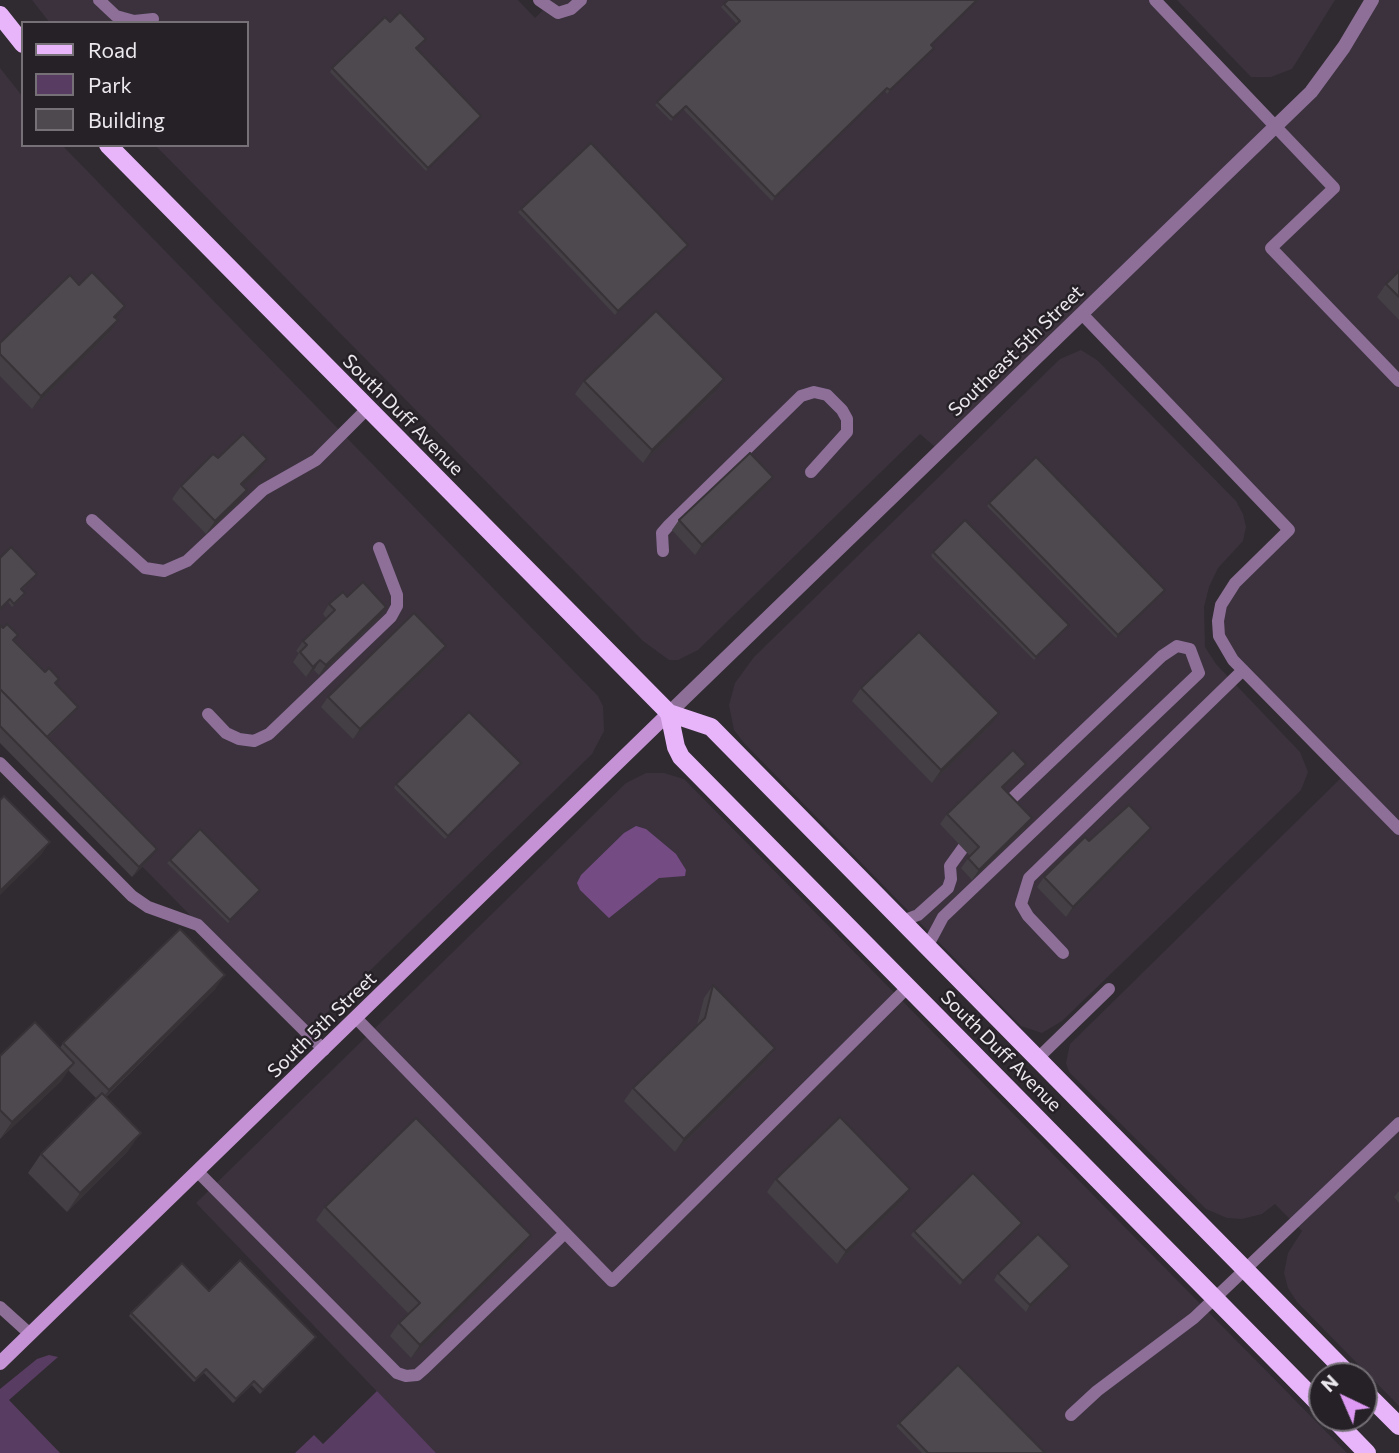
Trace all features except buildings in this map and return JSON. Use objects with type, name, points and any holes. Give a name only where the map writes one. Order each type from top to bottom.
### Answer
[{"type":"main road","points":[[0,15],[21,41]]},
{"type":"main road","name":"South Duff Avenue","points":[[110,147],[669,713],[711,727],[1336,1362]]},
{"type":"main road","name":"South Duff Avenue","points":[[669,713],[676,747],[681,757],[1308,1393]]},
{"type":"main road","points":[[1378,1403],[1396,1419]]},
{"type":"main road","points":[[1346,1432],[1367,1453]]},
{"type":"street","name":"Southeast 5th Street","points":[[669,713],[1311,92],[1344,47],[1372,0]]},
{"type":"street","name":"South 5th Street","points":[[0,1363],[669,713]]},
{"type":"lane","points":[[99,0],[116,16],[134,21],[153,19]]},
{"type":"lane","points":[[539,0],[558,13],[571,9],[581,0]]},
{"type":"lane","points":[[1155,0],[1334,188],[1271,248],[1399,381]]},
{"type":"lane","points":[[1082,314],[1289,530],[1235,583],[1221,605],[1219,636],[1224,648],[1243,670],[1399,829]]},
{"type":"lane","points":[[663,551],[662,533],[669,525],[801,396],[814,393],[827,395],[842,410],[847,419],[847,432],[811,472]]},
{"type":"lane","points":[[92,520],[145,568],[164,571],[187,561],[263,490],[316,460],[368,408]]},
{"type":"lane","points":[[208,714],[226,733],[239,739],[254,741],[269,734],[391,617],[397,606],[397,595],[379,548]]},
{"type":"lane","points":[[927,947],[943,917],[1199,673],[1190,649],[1177,646],[1162,656],[1004,806]]},
{"type":"lane","points":[[1063,953],[1028,916],[1021,904],[1029,878],[1243,670]]},
{"type":"lane","points":[[0,763],[132,896],[148,907],[198,925],[324,1050]]},
{"type":"lane","points":[[902,921],[918,915],[948,888],[951,879],[950,866],[963,848]]},
{"type":"lane","points":[[356,1018],[612,1281],[908,987]]},
{"type":"lane","points":[[1037,1059],[1109,989]]},
{"type":"lane","points":[[1071,1415],[1097,1391],[1188,1323],[1399,1123]]},
{"type":"lane","points":[[198,1172],[397,1373],[406,1376],[417,1375],[425,1368],[565,1233]]},
{"type":"lane","points":[[0,1307],[30,1334]]},
{"type":"shaded area","points":[[32,0],[518,0],[535,18],[546,7],[539,0],[1155,0],[1276,126],[1311,92],[1372,0],[1399,0],[1399,1406],[1378,1385],[1378,1362],[1356,1362],[1297,1302],[1288,1288],[1284,1273],[1288,1253],[1302,1231],[1275,1204],[1262,1214],[1242,1219],[1227,1218],[1206,1209],[1069,1072],[1066,1063],[1070,1044],[1344,775],[1224,648],[1221,605],[1289,530],[1082,315],[940,451],[920,434],[698,650],[678,660],[669,660],[643,641],[157,147],[248,147],[248,21],[48,21]]},
{"type":"shaded area","points":[[1177,0],[1335,0],[1292,69],[1271,77],[1251,77]]},
{"type":"shaded area","points":[[0,68],[21,94],[21,147],[64,147],[598,696],[603,706],[604,731],[592,754],[306,1033],[0,722]]},
{"type":"shaded area","points":[[1081,350],[1097,360],[1236,501],[1243,514],[1246,527],[1243,541],[1218,568],[1209,587],[1204,607],[1205,647],[1216,664],[1300,752],[1308,772],[1301,790],[1291,800],[1062,1021],[1042,1033],[1021,1026],[744,743],[734,730],[729,705],[735,683],[754,657],[1060,359]]},
{"type":"shaded area","points":[[646,773],[664,773],[684,779],[1308,1413],[1308,1432],[1326,1432],[1347,1453],[436,1453],[196,1203],[626,783]]},
{"type":"shaded area","points":[[636,826],[646,829],[676,854],[686,870],[685,876],[659,878],[609,918],[580,890],[577,883],[581,875],[624,833]]},
{"type":"green space","points":[[49,1355],[58,1357],[9,1400],[60,1453],[0,1453],[0,1389],[37,1359]]},
{"type":"green space","points":[[377,1391],[436,1453],[295,1453],[314,1435],[323,1444]]}]
